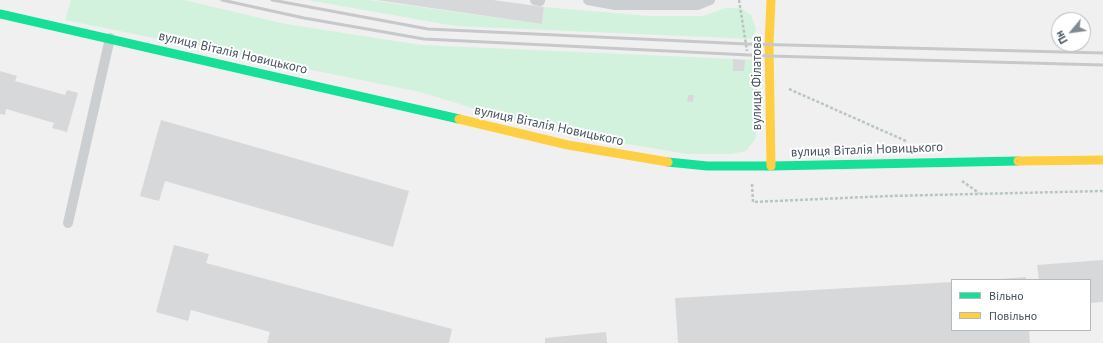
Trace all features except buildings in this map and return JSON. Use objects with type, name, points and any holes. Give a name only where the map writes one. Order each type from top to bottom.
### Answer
[{"type":"street","name":"вулиця Філатова","points":[[771,0],[769,45],[771,166]]},
{"type":"street","name":"вулиця Віталія Новицького","points":[[0,14],[110,38],[568,146],[654,160],[691,164],[771,166],[936,161],[1103,160]]},
{"type":"lane","points":[[588,0],[616,5],[698,5],[710,0]]},
{"type":"lane","points":[[68,222],[110,38]]},
{"type":"path","points":[[785,87],[910,143]]},
{"type":"path","points":[[752,183],[753,202],[889,196],[1103,191]]},
{"type":"green space","points":[[71,0],[184,0],[286,24],[421,45],[758,60],[757,130],[754,141],[746,151],[731,154],[687,154],[549,131],[420,92],[65,20]]},
{"type":"green space","points":[[307,0],[369,0],[542,24],[544,7],[649,16],[703,16],[726,8],[741,8],[751,15],[756,29],[753,39],[455,26]]},
{"type":"railway","points":[[222,0],[304,18],[424,39],[769,56],[1103,65]]},
{"type":"railway","points":[[272,0],[428,29],[747,44],[1103,53]]},
{"type":"traffic: fast","points":[[0,14],[459,119]]},
{"type":"traffic: fast","points":[[668,162],[707,166],[771,166],[1018,161]]},
{"type":"traffic: slow","points":[[771,0],[769,45],[771,166]]},
{"type":"traffic: slow","points":[[459,119],[568,145],[668,162]]},
{"type":"traffic: slow","points":[[1018,161],[1103,160]]}]
